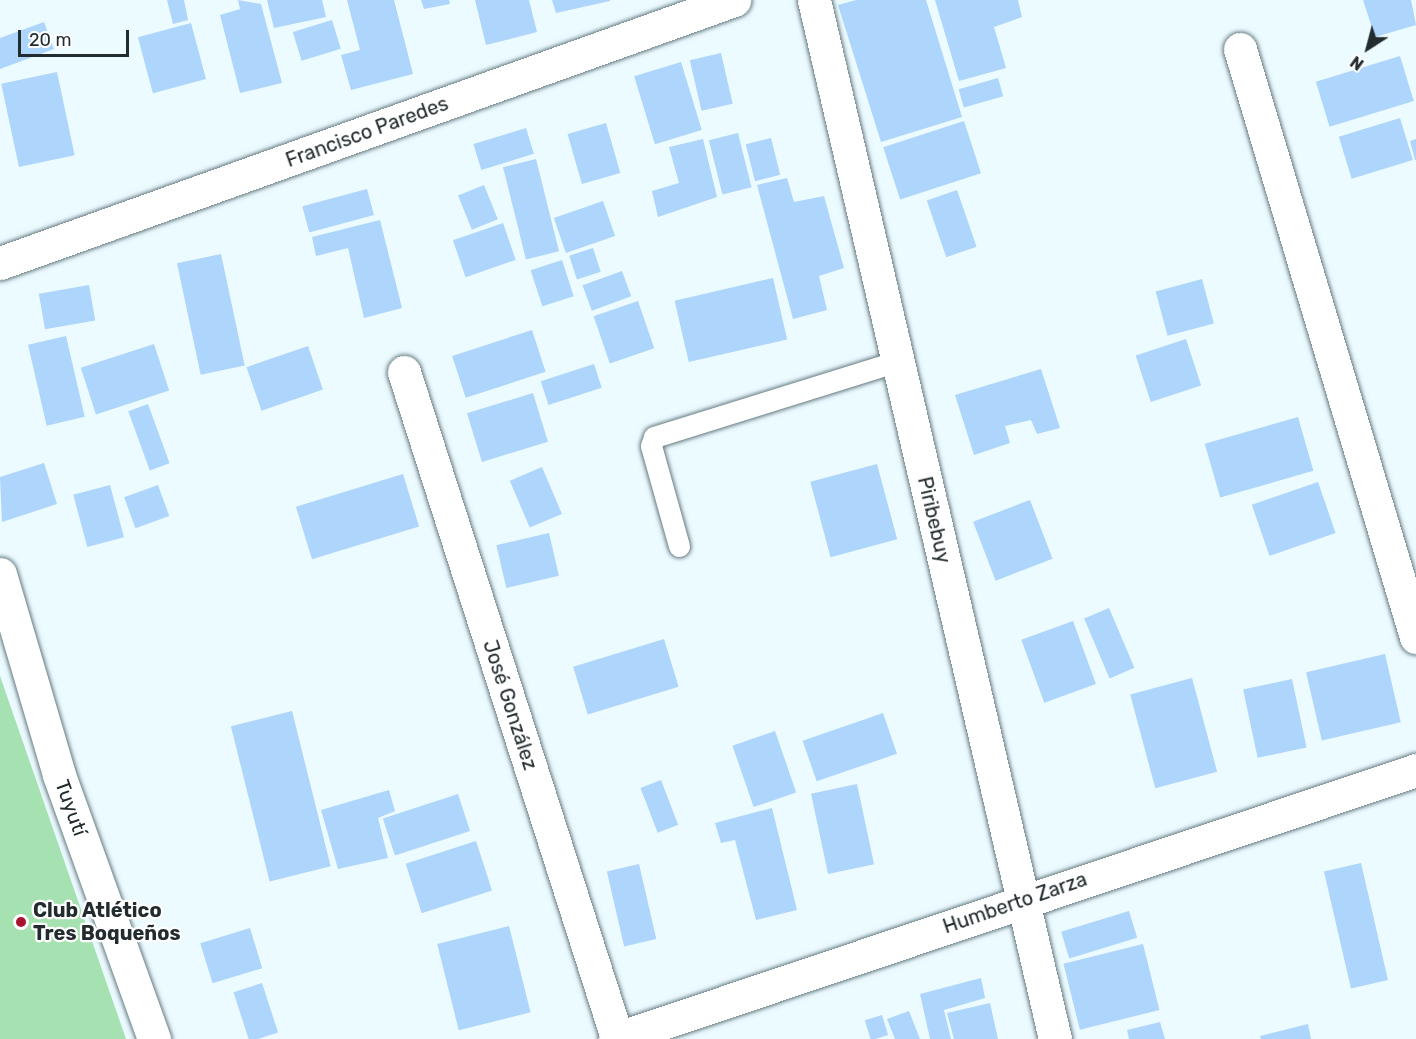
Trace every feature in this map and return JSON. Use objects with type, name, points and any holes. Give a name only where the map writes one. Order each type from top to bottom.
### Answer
[{"type":"street","name":"Francisco Paredes","points":[[0,263],[734,0]]},
{"type":"street","name":"Piribebuy","points":[[814,0],[1055,1039]]},
{"type":"street","points":[[1240,49],[1416,637]]},
{"type":"street","name":"José González","points":[[404,372],[616,1039]]},
{"type":"street","name":"Tuyutí","points":[[0,573],[59,775],[154,1039]]},
{"type":"street","name":"Humberto Zarza","points":[[616,1039],[1023,900],[1416,770]]},
{"type":"lane","points":[[679,546],[651,446],[654,437],[898,362]]},
{"type":"green space","points":[[0,676],[126,1039],[0,1039]]},
{"type":"building","points":[[167,0],[184,0],[188,20],[173,24]]},
{"type":"building","points":[[238,0],[261,4],[282,83],[240,93],[220,15],[240,9]]},
{"type":"building","points":[[267,0],[322,0],[326,17],[274,28]]},
{"type":"building","points":[[347,0],[394,0],[413,74],[351,90],[341,55],[360,50]]},
{"type":"building","points":[[421,0],[449,0],[450,4],[424,9]]},
{"type":"building","points":[[475,0],[529,0],[537,32],[486,45]]},
{"type":"building","points":[[552,0],[610,0],[610,1],[556,13]]},
{"type":"building","points":[[856,0],[926,0],[962,117],[881,142],[838,5]]},
{"type":"building","points":[[935,0],[1018,0],[1022,17],[994,27],[1006,68],[959,81]]},
{"type":"building","points":[[1363,0],[1411,0],[1416,25],[1375,37]]},
{"type":"building","points":[[332,20],[341,49],[302,61],[293,32]]},
{"type":"building","points":[[44,22],[54,49],[0,69],[0,38]]},
{"type":"building","points":[[191,23],[206,79],[153,93],[138,37]]},
{"type":"building","points":[[721,53],[733,104],[702,111],[690,60]]},
{"type":"building","points":[[1400,56],[1414,101],[1330,127],[1316,82]]},
{"type":"building","points":[[681,62],[702,130],[655,144],[634,76]]},
{"type":"building","points":[[57,72],[75,155],[19,167],[1,84]]},
{"type":"building","points":[[998,78],[1003,96],[964,108],[959,89]]},
{"type":"building","points":[[1400,118],[1413,160],[1352,179],[1339,137]]},
{"type":"building","points":[[964,121],[981,173],[900,200],[883,147]]},
{"type":"building","points":[[606,123],[620,173],[582,184],[568,134]]},
{"type":"building","points":[[526,128],[534,154],[481,170],[473,144]]},
{"type":"building","points":[[738,133],[752,187],[722,195],[709,140]]},
{"type":"building","points":[[771,138],[780,175],[755,181],[746,144]]},
{"type":"building","points":[[703,139],[717,197],[658,217],[652,191],[679,183],[669,147]]},
{"type":"building","points":[[1416,139],[1416,160],[1415,160],[1410,141]]},
{"type":"building","points":[[536,159],[559,251],[526,259],[503,167]]},
{"type":"building","points":[[787,178],[794,202],[824,196],[844,268],[819,276],[827,310],[793,319],[757,185]]},
{"type":"building","points":[[484,185],[498,219],[472,230],[458,195]]},
{"type":"building","points":[[367,189],[374,215],[309,232],[302,206]]},
{"type":"building","points":[[957,190],[977,247],[946,257],[927,200]]},
{"type":"building","points":[[603,201],[615,236],[566,253],[554,218]]},
{"type":"building","points":[[380,220],[402,308],[364,318],[348,248],[316,256],[312,237]]},
{"type":"building","points":[[503,223],[516,260],[466,277],[453,240]]},
{"type":"building","points":[[593,248],[601,272],[577,280],[569,256]]},
{"type":"building","points":[[221,254],[245,366],[201,375],[177,263]]},
{"type":"building","points":[[562,260],[574,296],[542,306],[531,270]]},
{"type":"building","points":[[622,271],[631,296],[592,311],[583,285]]},
{"type":"building","points":[[773,278],[787,339],[689,362],[675,301]]},
{"type":"building","points":[[1202,279],[1214,323],[1168,336],[1156,291]]},
{"type":"building","points":[[89,285],[95,320],[45,329],[39,294]]},
{"type":"building","points":[[638,301],[654,348],[610,364],[594,316]]},
{"type":"building","points":[[532,330],[546,372],[466,398],[452,356]]},
{"type":"building","points":[[66,336],[85,417],[47,426],[28,345]]},
{"type":"building","points":[[1186,339],[1201,386],[1151,402],[1136,355]]},
{"type":"building","points":[[154,344],[169,391],[96,414],[81,368]]},
{"type":"building","points":[[308,346],[323,389],[262,411],[247,367]]},
{"type":"building","points":[[594,364],[602,388],[548,405],[541,381]]},
{"type":"building","points":[[1041,369],[1060,428],[1037,434],[1031,420],[1005,426],[1010,443],[974,455],[955,395]]},
{"type":"building","points":[[533,393],[548,442],[482,462],[467,413]]},
{"type":"building","points":[[148,404],[170,463],[150,470],[128,411]]},
{"type":"building","points":[[1298,417],[1313,471],[1220,498],[1205,444]]},
{"type":"building","points":[[44,463],[57,504],[2,522],[0,477]]},
{"type":"building","points":[[877,464],[897,539],[831,557],[810,482]]},
{"type":"building","points":[[542,467],[562,514],[530,528],[510,481]]},
{"type":"building","points":[[403,474],[419,527],[312,559],[296,507]]},
{"type":"building","points":[[1318,482],[1336,533],[1269,556],[1252,505]]},
{"type":"building","points":[[110,485],[124,537],[87,547],[73,495]]},
{"type":"building","points":[[158,485],[169,516],[135,528],[124,497]]},
{"type":"building","points":[[1030,500],[1053,559],[996,581],[973,522]]},
{"type":"building","points":[[549,533],[559,576],[506,588],[496,545]]},
{"type":"building","points":[[1109,608],[1134,668],[1110,678],[1084,619]]},
{"type":"building","points":[[1073,621],[1096,684],[1044,703],[1021,640]]},
{"type":"building","points":[[664,639],[679,687],[588,715],[573,667]]},
{"type":"building","points":[[1385,654],[1401,722],[1322,740],[1306,672]]},
{"type":"building","points":[[1192,678],[1217,772],[1155,788],[1130,695]]},
{"type":"building","points":[[1292,679],[1307,747],[1258,758],[1243,689]]},
{"type":"building","points":[[292,711],[331,866],[270,881],[231,726]]},
{"type":"building","points":[[883,713],[897,754],[817,781],[803,741]]},
{"type":"building","points":[[775,731],[796,792],[754,807],[732,746]]},
{"type":"building","points":[[661,780],[678,825],[658,833],[640,788]]},
{"type":"building","points":[[857,784],[874,864],[828,874],[811,794]]},
{"type":"building","points":[[389,790],[395,811],[378,818],[388,858],[338,869],[321,810]]},
{"type":"building","points":[[458,794],[470,831],[395,856],[383,818]]},
{"type":"building","points":[[772,808],[797,910],[756,920],[735,840],[721,843],[715,823]]},
{"type":"building","points":[[476,841],[492,890],[422,913],[406,864]]},
{"type":"building","points":[[1361,863],[1388,980],[1351,988],[1324,872]]},
{"type":"building","points":[[639,864],[656,939],[624,946],[607,871]]},
{"type":"building","points":[[1129,911],[1137,938],[1069,959],[1061,932]]},
{"type":"building","points":[[509,926],[531,1012],[459,1030],[437,944]]},
{"type":"building","points":[[250,928],[262,968],[213,983],[200,943]]},
{"type":"building","points":[[1143,944],[1159,1010],[1080,1030],[1063,964]]},
{"type":"building","points":[[981,978],[985,998],[944,1010],[951,1039],[930,1039],[920,994]]},
{"type":"building","points":[[262,983],[278,1032],[258,1039],[249,1039],[233,992]]},
{"type":"building","points":[[990,1003],[998,1039],[954,1039],[947,1013]]},
{"type":"building","points":[[909,1011],[920,1039],[895,1039],[887,1019]]},
{"type":"building","points":[[882,1015],[888,1035],[871,1039],[865,1020]]},
{"type":"building","points":[[1160,1022],[1165,1039],[1129,1039],[1127,1030]]},
{"type":"building","points":[[1308,1024],[1311,1039],[1261,1039],[1260,1036]]},
{"type":"place","name":"Club Atlético Tres Boqueños","points":[[21,922]]}]
